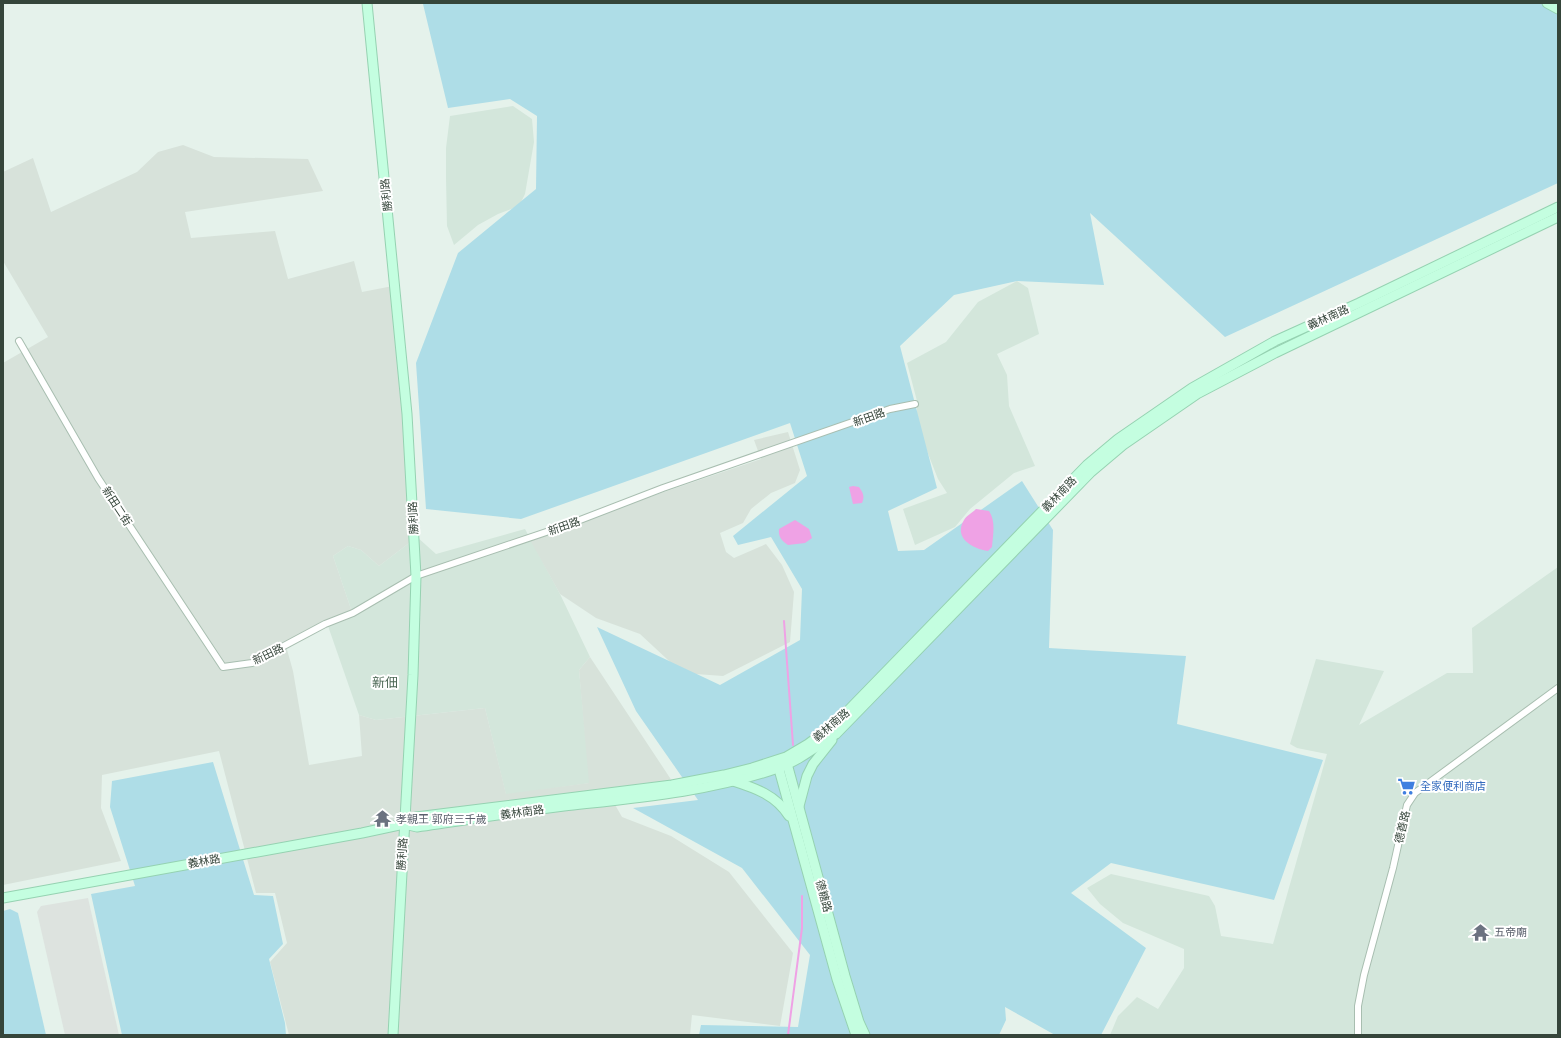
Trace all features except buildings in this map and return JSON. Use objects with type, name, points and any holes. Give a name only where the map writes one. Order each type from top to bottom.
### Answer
[{"type":"street","name":"勝利路","points":[[367,3],[407,414],[416,576],[413,675],[393,1035]]},
{"type":"street","points":[[1547,3],[1558,9]]},
{"type":"street","name":"義林南路","points":[[404,824],[416,817],[672,784],[782,762],[835,724],[1087,466],[1118,439],[1192,388],[1275,341],[1359,303],[1558,207]]},
{"type":"street","name":"義林南路","points":[[404,824],[417,827],[539,809],[677,793],[733,782],[782,762],[836,734],[1091,472],[1123,445],[1204,391],[1275,354],[1558,217]]},
{"type":"street","name":"新田二街","points":[[18,341],[98,478],[223,667]]},
{"type":"street","name":"新田路","points":[[223,667],[252,662],[326,624],[353,613],[416,576],[567,525],[663,488],[890,409],[914,404]]},
{"type":"street","name":"德善路","points":[[1358,1035],[1358,1006],[1364,975],[1393,868],[1407,805],[1420,789],[1558,688]]},
{"type":"street","points":[[799,808],[810,770],[836,734]]},
{"type":"street","name":"德糖路","points":[[782,762],[799,808],[845,976],[859,1022],[865,1035]]},
{"type":"street","name":"德糖路","points":[[782,762],[796,826],[838,979],[856,1035]]},
{"type":"street","points":[[733,782],[753,788],[774,799],[784,807],[796,826]]},
{"type":"street","name":"義林路","points":[[3,898],[404,824]]},
{"type":"shaded area","points":[[415,3],[1558,3],[1558,183],[1225,337],[1090,213],[1104,285],[1017,281],[954,295],[900,346],[937,488],[888,511],[898,551],[924,550],[1022,481],[1053,530],[1049,648],[1186,656],[1177,724],[1323,760],[1274,900],[1111,863],[1071,893],[1146,948],[1101,1035],[1055,1035],[1005,1007],[1006,1020],[999,1035],[699,1035],[701,1025],[798,1027],[810,955],[742,868],[633,808],[698,800],[636,711],[597,627],[720,685],[800,640],[802,589],[771,537],[738,545],[733,536],[807,476],[790,423],[521,519],[426,509],[416,363],[458,253],[536,189],[537,116],[510,99],[448,108],[423,4]]},
{"type":"shaded area","points":[[513,106],[532,119],[534,142],[525,194],[519,206],[498,214],[478,225],[454,245],[447,226],[446,148],[450,116]]},
{"type":"shaded area","points":[[183,145],[214,157],[308,159],[323,191],[185,212],[191,238],[275,231],[288,279],[354,261],[362,292],[398,285],[417,537],[379,566],[361,550],[348,546],[333,556],[353,615],[286,646],[293,671],[309,765],[362,756],[359,715],[376,720],[485,708],[506,794],[589,783],[579,670],[590,657],[672,781],[606,789],[622,817],[671,836],[729,872],[793,953],[780,1026],[692,1015],[690,1035],[289,1035],[270,962],[287,943],[275,893],[256,893],[219,751],[102,775],[101,808],[121,861],[3,885],[3,363],[48,337],[3,261],[3,172],[33,158],[51,212],[137,172],[158,152]]},
{"type":"shaded area","points":[[1017,281],[1028,288],[1039,334],[997,354],[1007,375],[1009,406],[1035,466],[1014,473],[970,509],[955,527],[915,545],[903,509],[947,493],[938,479],[927,451],[917,418],[917,401],[907,363],[946,342],[978,302]]},
{"type":"shaded area","points":[[788,432],[800,470],[795,483],[771,493],[751,509],[743,523],[720,533],[726,552],[734,558],[766,544],[782,565],[794,592],[790,642],[723,676],[682,673],[640,634],[596,618],[560,594],[529,538],[761,459],[754,440]]},
{"type":"shaded area","points":[[849,487],[859,487],[862,491],[862,503],[853,504]]},
{"type":"shaded area","points":[[976,509],[989,511],[993,519],[994,528],[992,547],[988,551],[976,548],[966,542],[961,532],[961,526],[964,520]]},
{"type":"shaded area","points":[[795,520],[809,529],[812,538],[805,543],[788,545],[781,538],[779,529]]},
{"type":"shaded area","points":[[525,529],[560,594],[590,657],[579,670],[590,783],[506,795],[485,708],[376,720],[359,715],[328,626],[353,615],[333,556],[348,546],[361,550],[379,566],[417,537],[436,554]]},
{"type":"shaded area","points":[[1558,567],[1558,1035],[1110,1035],[1118,1016],[1137,997],[1158,1009],[1184,968],[1184,949],[1123,923],[1100,904],[1087,888],[1111,874],[1209,896],[1215,906],[1221,936],[1273,944],[1327,754],[1297,748],[1290,744],[1316,659],[1384,671],[1359,725],[1447,673],[1473,673],[1472,628]]},
{"type":"shaded area","points":[[213,762],[254,895],[273,896],[283,944],[269,959],[285,1023],[286,1035],[122,1035],[91,894],[135,886],[110,807],[112,781]]},
{"type":"shaded area","points":[[88,898],[119,1035],[65,1035],[37,912],[41,906]]},
{"type":"shaded area","points":[[10,909],[18,913],[46,1035],[3,1035],[3,911]]},
{"type":"waterway","points":[[784,621],[793,745]]},
{"type":"waterway","points":[[788,1035],[802,928],[802,896]]},
{"type":"place","name":"全家便利商店","points":[[1407,786]]},
{"type":"place","name":"孝親王 郭府三千歲","points":[[383,819]]},
{"type":"place","name":"五帝廟","points":[[1481,932]]},
{"type":"district","name":"新佃","points":[[385,682]]}]
